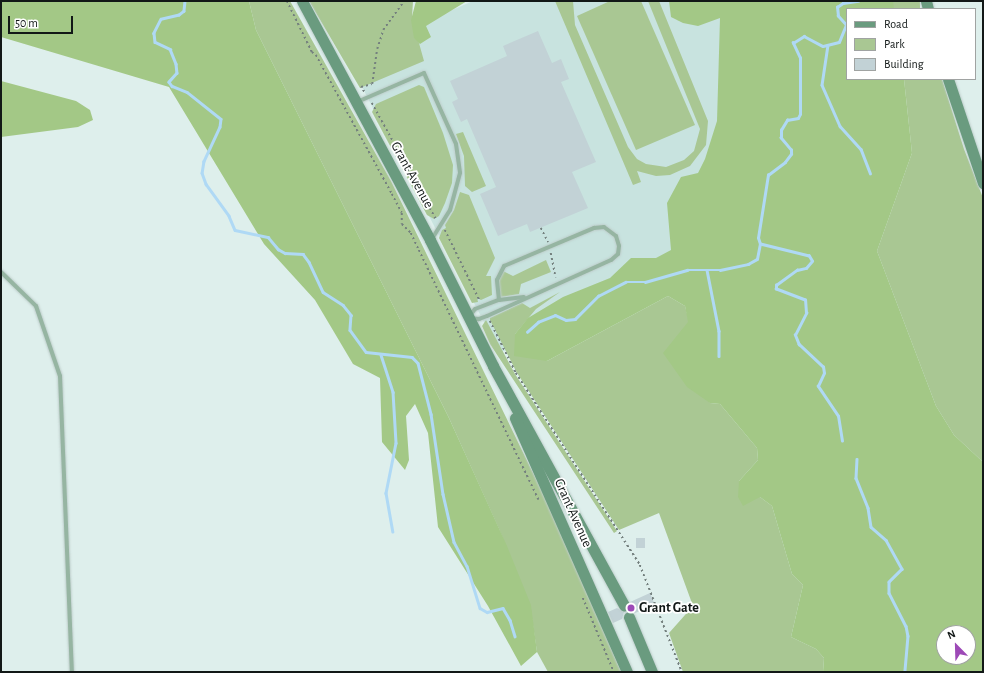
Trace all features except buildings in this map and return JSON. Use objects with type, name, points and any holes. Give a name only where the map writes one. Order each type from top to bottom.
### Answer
[{"type":"main road","name":"Grant Avenue","points":[[302,1],[430,240],[493,366],[624,605]]},
{"type":"main road","points":[[948,80],[983,183]]},
{"type":"main road","name":"Grant Avenue","points":[[493,366],[627,672]]},
{"type":"main road","points":[[629,617],[652,672]]},
{"type":"lane","points":[[356,102],[424,72],[456,144],[460,160],[458,190],[450,210],[430,240]]},
{"type":"lane","points":[[468,318],[479,319],[487,316],[525,297],[611,260],[618,254],[619,246],[616,236],[604,227],[594,228],[504,266],[497,280],[498,300]]},
{"type":"lane","points":[[1,272],[36,306],[60,376],[72,672]]},
{"type":"lane","points":[[468,318],[475,309],[498,300],[525,297]]},
{"type":"path","points":[[287,1],[312,52],[316,55],[402,213],[402,224],[411,233],[541,503]]},
{"type":"path","points":[[404,1],[383,30],[378,48],[372,84],[361,87],[440,224],[483,306]]},
{"type":"path","points":[[541,228],[550,247],[551,260],[557,271],[556,284]]},
{"type":"path","points":[[487,316],[516,373],[640,565],[682,672]]},
{"type":"path","points":[[580,592],[614,672]]},
{"type":"shaded area","points":[[473,1],[722,1],[738,19],[702,244],[500,353],[346,56]]},
{"type":"green space","points":[[1,1],[249,1],[256,30],[449,418],[507,546],[531,605],[537,652],[521,666],[488,606],[438,527],[428,433],[415,404],[406,416],[409,460],[405,470],[382,442],[380,378],[353,364],[315,300],[264,244],[169,87],[1,37]]},
{"type":"green space","points":[[249,1],[290,1],[391,181],[554,516],[621,672],[548,672],[537,652],[530,605],[499,529],[449,418],[256,30]]},
{"type":"green space","points":[[309,1],[413,1],[412,18],[424,61],[360,88]]},
{"type":"green space","points":[[416,1],[467,1],[426,26],[431,37],[420,44],[414,38],[411,20]]},
{"type":"green space","points":[[555,1],[573,1],[575,25],[628,147],[637,159],[646,164],[666,167],[684,160],[694,151],[700,129],[648,1],[659,1],[708,121],[706,145],[690,166],[670,175],[656,176],[637,171],[641,182],[633,185]]},
{"type":"green space","points":[[610,1],[641,1],[695,125],[636,150],[577,16]]},
{"type":"green space","points":[[669,1],[893,1],[894,8],[846,8],[846,80],[904,80],[912,153],[877,251],[936,406],[954,435],[983,462],[983,672],[823,672],[824,658],[816,649],[791,637],[803,585],[792,574],[772,506],[760,497],[743,506],[738,497],[739,481],[758,460],[757,448],[720,404],[710,403],[687,387],[663,353],[688,322],[685,306],[668,296],[547,361],[514,356],[515,334],[528,318],[563,297],[610,278],[631,258],[656,258],[671,250],[667,203],[681,177],[698,173],[705,159],[717,121],[720,18],[698,26],[683,23],[671,17]]},
{"type":"green space","points":[[893,1],[920,1],[920,8],[893,8]]},
{"type":"green space","points":[[904,80],[942,80],[964,149],[983,198],[983,462],[954,435],[936,406],[877,251],[912,153]]},
{"type":"green space","points":[[1,81],[76,101],[90,110],[93,120],[78,127],[1,137]]},
{"type":"green space","points":[[419,85],[424,87],[443,133],[453,165],[452,183],[445,203],[439,216],[434,219],[427,215],[372,112],[376,104]]},
{"type":"green space","points":[[463,132],[486,186],[472,192],[465,186],[464,156],[456,134]]},
{"type":"green space","points":[[460,192],[469,195],[495,258],[486,276],[491,276],[492,295],[481,300],[477,298],[478,302],[472,303],[439,238],[442,230],[446,228],[445,225],[454,210]]},
{"type":"green space","points":[[546,260],[551,272],[521,284],[519,294],[500,297],[498,283],[503,271],[513,276]]},
{"type":"green space","points":[[560,292],[536,309],[515,334],[547,361],[668,296],[685,306],[710,403],[720,404],[757,448],[758,460],[739,481],[772,506],[792,574],[803,585],[791,637],[816,649],[824,658],[823,672],[683,672],[669,633],[693,606],[659,513],[619,530],[517,373],[490,320],[490,318],[522,303],[530,308]]},
{"type":"green space","points":[[486,320],[515,374],[617,531],[614,533],[490,344],[482,326]]},
{"type":"waterway","points":[[153,1],[161,1]]},
{"type":"waterway","points":[[185,1],[184,11],[179,15],[161,19],[154,33],[155,42],[170,49],[176,64],[177,73],[169,82],[172,86],[187,92],[221,119],[220,127],[204,161],[202,173],[206,184],[229,216],[235,230],[268,237],[278,249],[285,253],[303,254],[309,262],[323,292],[343,305],[351,315],[350,330],[366,352],[412,357],[418,363],[431,414],[443,494],[454,542],[467,566],[480,608],[487,612],[503,608],[510,620],[515,636]]},
{"type":"waterway","points":[[842,441],[838,416],[818,386],[824,373],[823,367],[799,345],[795,335],[806,313],[805,300],[776,289],[776,285],[797,270],[806,268],[812,261],[809,256],[760,244],[758,238],[768,175],[785,162],[791,154],[791,150],[781,138],[781,130],[787,120],[798,118],[800,114],[800,58],[793,43],[804,36],[823,46],[839,42],[846,25],[838,16],[837,7],[843,3],[858,1]]},
{"type":"waterway","points":[[859,1],[870,1]]},
{"type":"waterway","points":[[828,45],[822,85],[840,126],[861,149],[870,173]]},
{"type":"waterway","points":[[527,332],[538,322],[555,315],[566,320],[575,319],[598,296],[626,282],[645,282],[687,270],[720,270],[748,264],[757,259],[760,244]]},
{"type":"waterway","points":[[707,270],[719,331],[719,356]]},
{"type":"waterway","points":[[381,355],[393,392],[396,443],[386,493],[393,531]]},
{"type":"waterway","points":[[857,459],[856,478],[868,508],[871,527],[886,540],[902,569],[889,582],[889,593],[906,626],[908,636],[905,672]]},
{"type":"place","name":"Grant Gate","points":[[631,608]]}]
